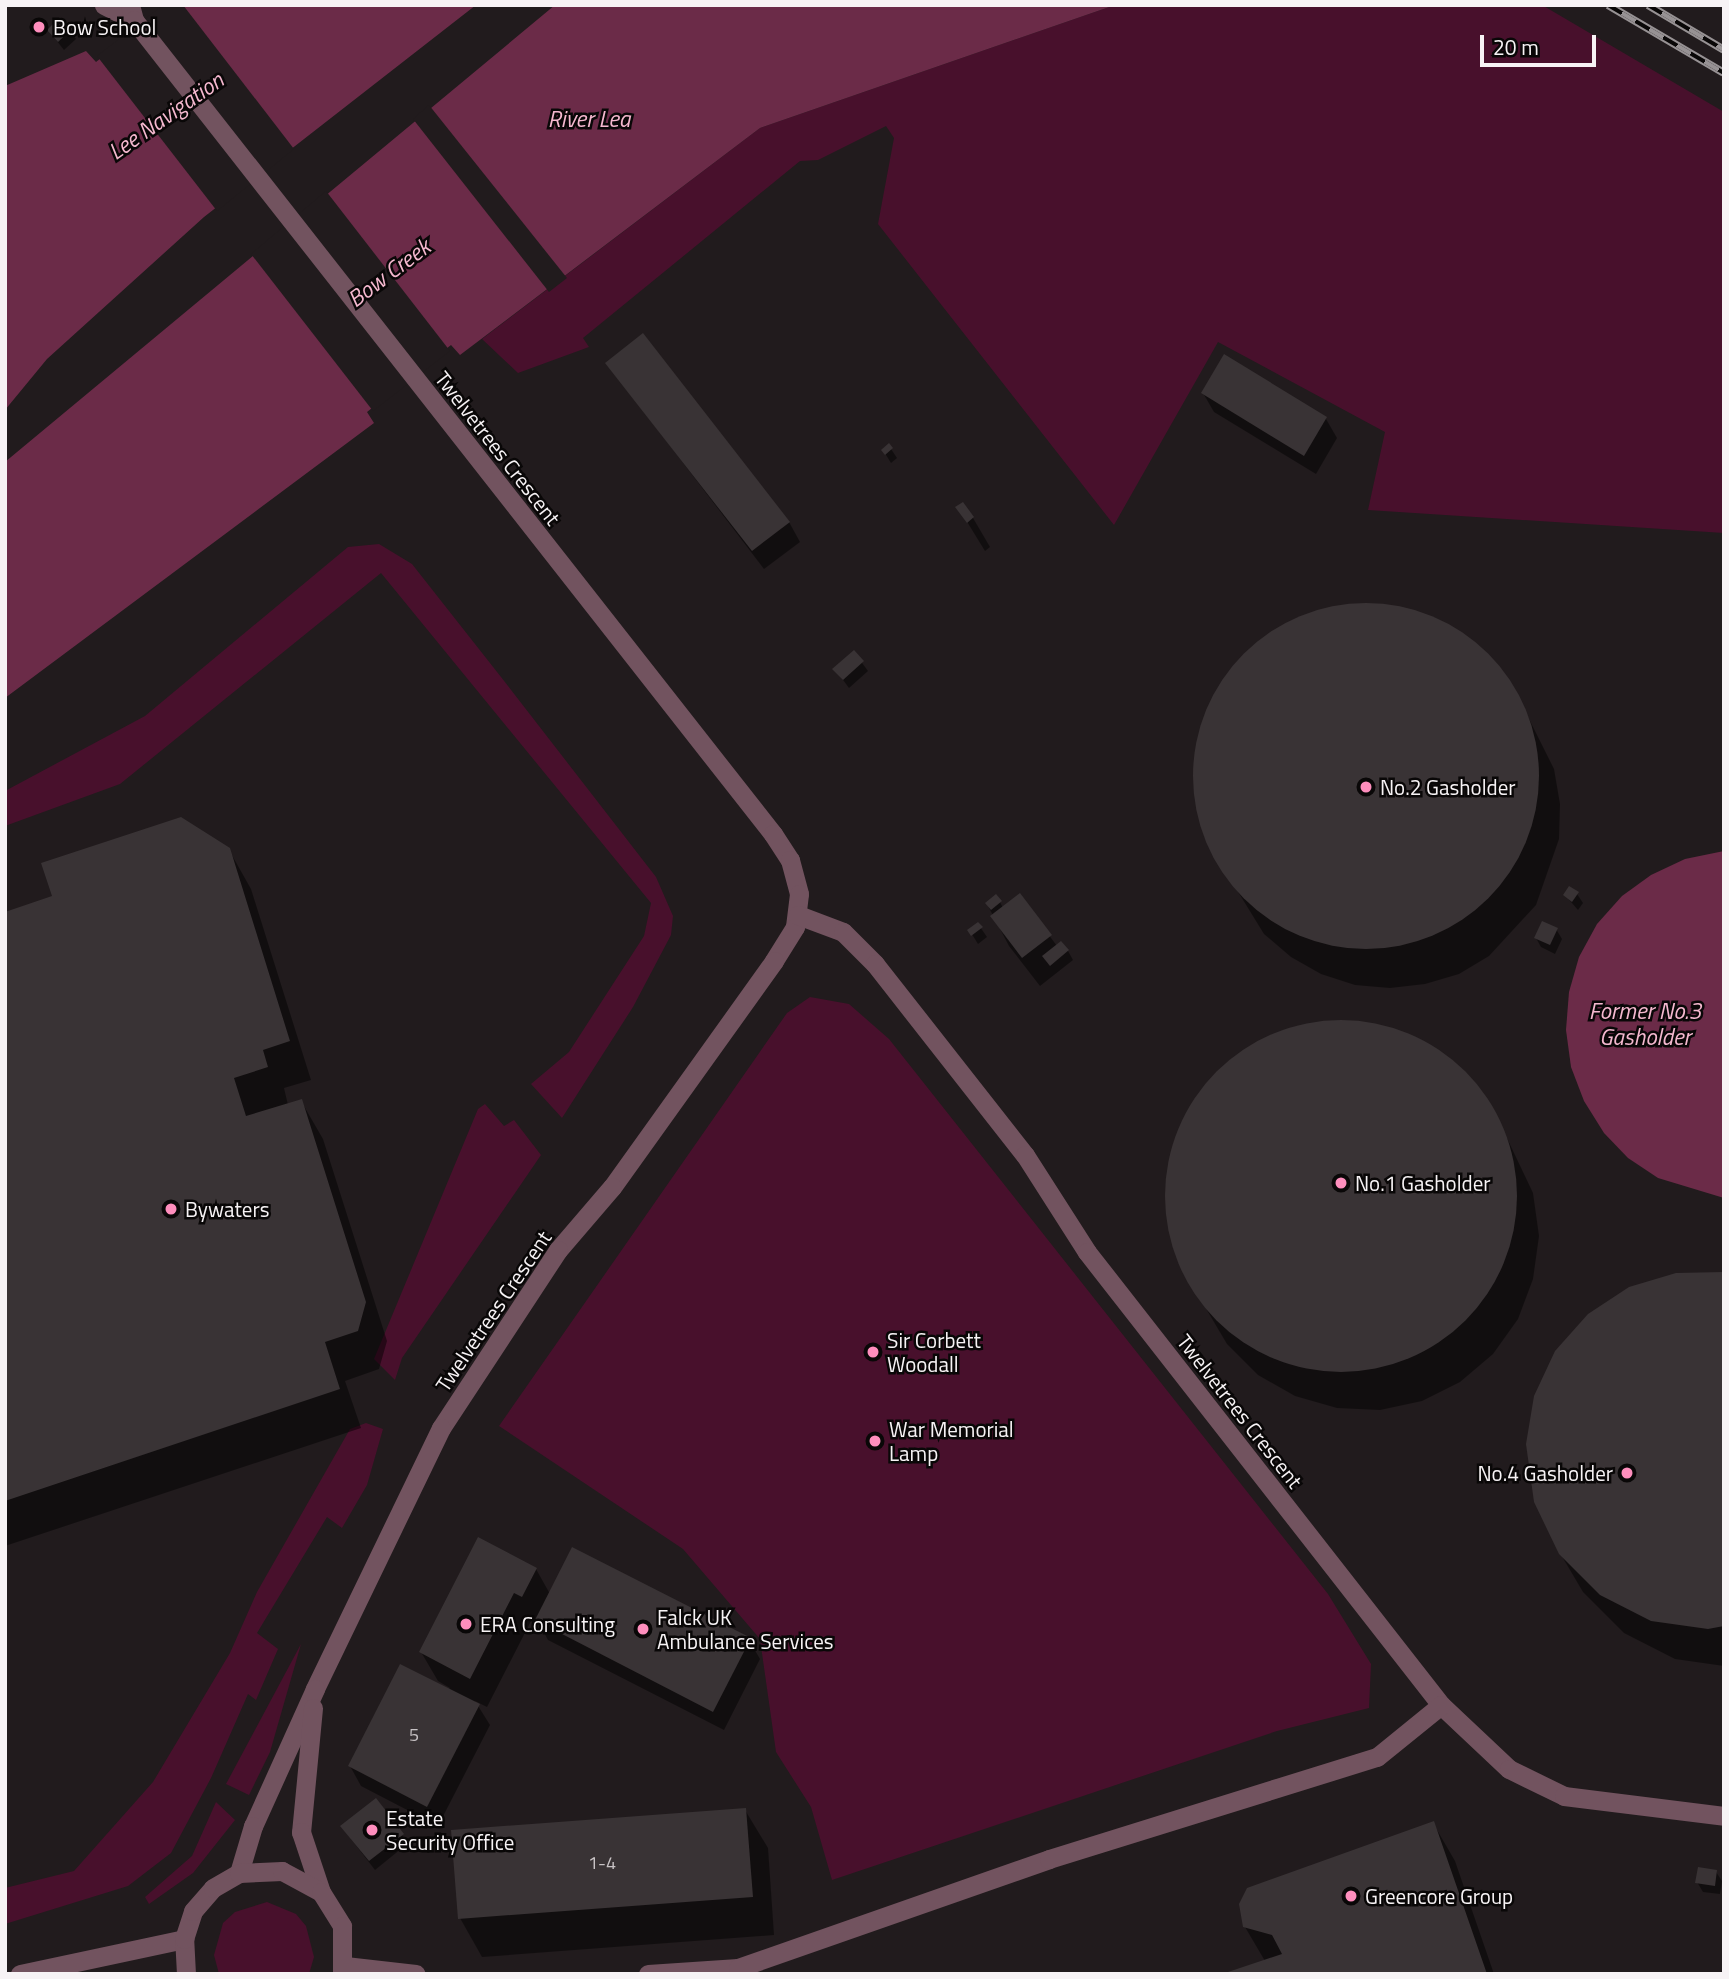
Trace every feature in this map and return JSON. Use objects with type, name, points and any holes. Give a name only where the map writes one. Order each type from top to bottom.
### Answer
[{"type":"street","name":"Twelvetrees Crescent","points":[[104,5],[132,12],[782,847],[797,881],[798,915],[774,961],[612,1187],[558,1250],[441,1428],[315,1689],[253,1826],[239,1873]]},
{"type":"street","name":"Twelvetrees Crescent","points":[[798,915],[843,932],[875,964],[1025,1155],[1087,1252],[1441,1705],[1509,1769],[1564,1796],[1724,1816]]},
{"type":"street","name":"Twelvetrees Crescent","points":[[315,1689],[301,1811],[303,1840],[321,1892],[342,1926],[344,1970]]},
{"type":"street","points":[[649,1974],[738,1968],[1049,1859],[1377,1757],[1441,1705]]},
{"type":"street","points":[[186,1974],[184,1938],[193,1911],[213,1888],[239,1873],[282,1871],[321,1892]]},
{"type":"street","points":[[20,1974],[184,1938]]},
{"type":"street","points":[[344,1970],[416,1974]]},
{"type":"shaded area","points":[[1115,5],[1542,5],[1724,112],[1724,533],[1368,510],[1385,432],[1218,342],[1114,525],[878,224],[894,138],[886,126],[818,160],[800,161],[583,338],[589,347],[518,373],[482,339],[760,128]]},
{"type":"shaded area","points":[[379,544],[412,564],[656,877],[673,916],[671,935],[633,1007],[562,1118],[531,1084],[569,1052],[644,936],[651,903],[381,573],[120,784],[5,826],[5,791],[145,716],[348,547]]},
{"type":"shaded area","points":[[810,997],[849,1004],[889,1039],[1328,1594],[1371,1664],[1369,1708],[1277,1731],[832,1880],[811,1807],[776,1752],[760,1639],[683,1549],[499,1426],[787,1013]]},
{"type":"shaded area","points":[[485,1104],[504,1126],[514,1120],[541,1155],[402,1358],[395,1380],[374,1359],[478,1109]]},
{"type":"shaded area","points":[[366,1423],[383,1429],[367,1485],[342,1528],[327,1517],[257,1633],[278,1649],[256,1700],[248,1694],[211,1778],[171,1853],[128,1886],[5,1924],[5,1888],[74,1871],[153,1782],[230,1653],[257,1592],[350,1429]]},
{"type":"shaded area","points":[[301,1644],[270,1752],[249,1795],[226,1784]]},
{"type":"shaded area","points":[[216,1802],[235,1820],[193,1873],[149,1904],[145,1897],[192,1856]]},
{"type":"shaded area","points":[[267,1902],[296,1914],[306,1926],[314,1957],[309,1974],[219,1974],[214,1955],[223,1923],[235,1912]]},
{"type":"water","name":"Lee Navigation","points":[[168,5],[476,5],[204,217],[47,359],[5,410],[5,86],[86,51],[96,62]]},
{"type":"water","name":"River Lea","points":[[555,5],[1115,5],[760,128],[460,355],[451,345],[367,412],[374,423],[5,698],[5,462]]},
{"type":"water","name":"Former No.3 Gasholder","points":[[1724,851],[1724,1198],[1658,1178],[1628,1158],[1604,1133],[1584,1101],[1571,1067],[1566,1030],[1569,992],[1579,957],[1597,924],[1622,896],[1651,875],[1685,859]]},
{"type":"pier","points":[[163,5],[183,5],[294,149],[217,211],[97,56]]},
{"type":"pier","points":[[429,105],[567,278],[549,292],[413,119]]},
{"type":"pier","points":[[326,191],[450,351],[373,411],[251,254]]},
{"type":"building","points":[[60,17],[72,29],[58,42],[47,30]]},
{"type":"building","points":[[643,333],[790,522],[752,551],[605,363]]},
{"type":"building","points":[[1224,354],[1327,417],[1304,456],[1201,393]]},
{"type":"building","points":[[889,443],[893,448],[885,455],[881,450]]},
{"type":"building","points":[[963,502],[974,517],[967,523],[955,507]]},
{"type":"building","name":"No.2 Gasholder","points":[[1366,603],[1400,606],[1448,623],[1476,642],[1500,666],[1519,694],[1532,726],[1539,776],[1536,810],[1519,858],[1500,886],[1476,910],[1448,929],[1416,942],[1366,949],[1332,946],[1284,929],[1256,910],[1232,886],[1213,858],[1200,826],[1193,776],[1196,742],[1213,694],[1232,666],[1256,642],[1284,623],[1316,610]]},
{"type":"building","points":[[854,650],[864,661],[843,680],[832,669]]},
{"type":"building","name":"Bywaters","points":[[181,817],[230,848],[290,1041],[263,1050],[268,1067],[234,1078],[246,1116],[302,1099],[366,1302],[358,1331],[325,1342],[340,1389],[5,1501],[5,912],[52,896],[41,863]]},
{"type":"building","points":[[1569,886],[1579,892],[1572,902],[1563,895]]},
{"type":"building","points":[[1020,893],[1052,935],[1022,958],[990,916]]},
{"type":"building","points":[[996,894],[1002,901],[991,910],[985,903]]},
{"type":"building","points":[[1542,921],[1558,928],[1550,945],[1534,938]]},
{"type":"building","points":[[978,922],[983,927],[971,936],[967,930]]},
{"type":"building","points":[[1061,941],[1069,950],[1050,966],[1042,956]]},
{"type":"building","name":"No.1 Gasholder","points":[[1341,1020],[1392,1028],[1424,1041],[1453,1060],[1477,1084],[1496,1113],[1509,1145],[1517,1196],[1509,1247],[1496,1279],[1477,1308],[1453,1332],[1424,1351],[1392,1364],[1341,1372],[1290,1364],[1258,1351],[1229,1332],[1205,1308],[1186,1279],[1173,1247],[1165,1196],[1173,1145],[1186,1113],[1205,1084],[1229,1060],[1258,1041],[1290,1028]]},
{"type":"building","name":"No.4 Gasholder","points":[[1724,1272],[1724,1626],[1708,1629],[1651,1621],[1600,1595],[1559,1554],[1534,1502],[1526,1444],[1534,1396],[1555,1351],[1588,1314],[1629,1287],[1676,1273]]},
{"type":"building","name":"ERA Consulting","points":[[478,1537],[537,1568],[522,1597],[514,1593],[470,1679],[419,1652]]},
{"type":"building","name":"Falck UK Ambulance Services","points":[[572,1547],[751,1638],[713,1712],[535,1620]]},
{"type":"building","points":[[400,1664],[480,1704],[427,1807],[348,1766]]},
{"type":"building","name":"Estate Security Office","points":[[376,1798],[404,1834],[369,1861],[340,1826]]},
{"type":"building","points":[[746,1808],[753,1897],[458,1919],[451,1830]]},
{"type":"building","name":"Greencore Group","points":[[1434,1821],[1487,1974],[1222,1974],[1282,1954],[1272,1935],[1243,1927],[1239,1904],[1247,1888]]},
{"type":"building","points":[[1698,1867],[1717,1870],[1715,1886],[1695,1883]]},
{"type":"railway","points":[[1608,5],[1724,73]]},
{"type":"railway","points":[[1648,5],[1724,50]]},
{"type":"place","name":"Bow School","points":[[39,27]]},
{"type":"place","name":"No.2 Gasholder","points":[[1366,787]]},
{"type":"place","name":"No.1 Gasholder","points":[[1341,1183]]},
{"type":"place","name":"Bywaters","points":[[171,1209]]},
{"type":"place","name":"Sir Corbett Woodall","points":[[873,1352]]},
{"type":"place","name":"War Memorial Lamp","points":[[875,1441]]},
{"type":"place","name":"No.4 Gasholder","points":[[1627,1473]]},
{"type":"place","name":"ERA Consulting","points":[[466,1624]]},
{"type":"place","name":"Falck UK Ambulance Services","points":[[643,1629]]},
{"type":"place","name":"Estate Security Office","points":[[372,1830]]},
{"type":"place","name":"Greencore Group","points":[[1351,1896]]},
{"type":"water label","name":"Bow Creek","points":[[389,273]]}]
